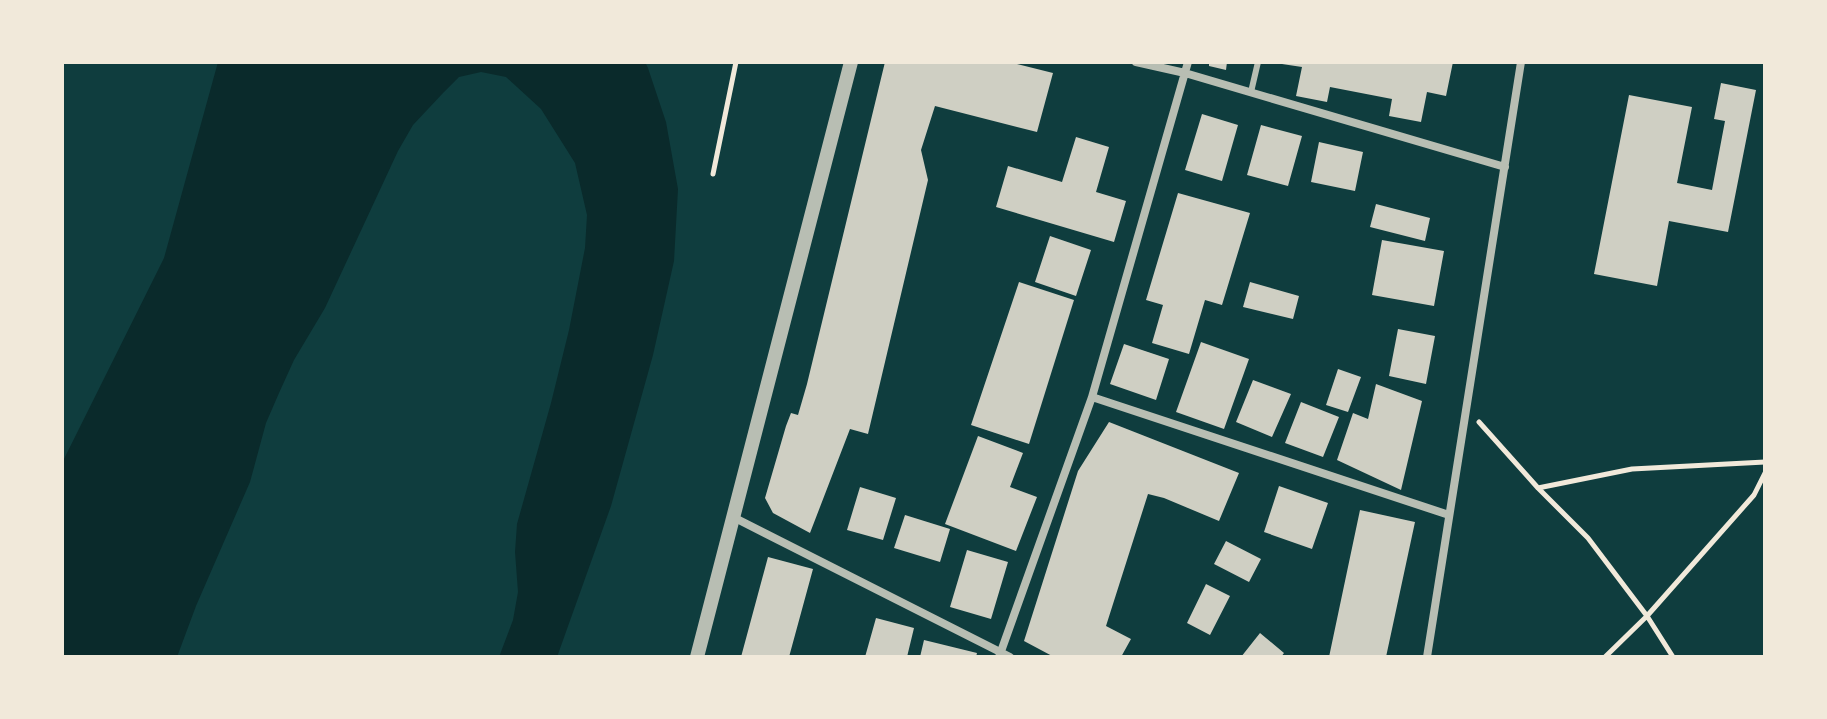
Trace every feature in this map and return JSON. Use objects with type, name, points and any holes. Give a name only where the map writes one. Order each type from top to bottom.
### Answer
[{"type":"street","points":[[697,657],[851,62]]},
{"type":"street","points":[[1136,62],[1185,73],[1505,167]]},
{"type":"street","points":[[1000,654],[1092,397],[1188,62]]},
{"type":"street","points":[[1427,657],[1521,62]]},
{"type":"street","points":[[1092,397],[1449,515]]},
{"type":"street","points":[[733,517],[1010,657]]},
{"type":"lane","points":[[1251,92],[1258,62]]},
{"type":"path","points":[[713,174],[736,62]]},
{"type":"path","points":[[1467,409],[1588,538],[1647,616],[1673,657]]},
{"type":"path","points":[[1538,488],[1632,469],[1765,462]]},
{"type":"path","points":[[1605,657],[1647,616],[1754,495],[1765,473]]},
{"type":"water","points":[[218,62],[645,62],[666,122],[678,189],[674,261],[653,355],[611,506],[557,657],[499,657],[513,620],[518,592],[515,552],[517,524],[569,330],[585,248],[587,215],[575,163],[541,109],[506,77],[481,72],[459,77],[413,125],[398,151],[325,308],[294,360],[279,393],[266,423],[250,482],[177,657],[62,657],[62,463],[164,258]]},
{"type":"building","points":[[885,62],[1009,62],[1053,73],[1037,132],[935,106],[921,150],[928,180],[868,434],[850,429],[810,533],[773,513],[765,498],[786,426],[791,413],[798,415],[807,384]]},
{"type":"building","points":[[1209,62],[1227,62],[1226,70],[1209,66]]},
{"type":"building","points":[[1282,62],[1453,62],[1446,96],[1427,92],[1421,122],[1389,116],[1392,99],[1330,87],[1327,102],[1296,96],[1302,67]]},
{"type":"building","points":[[1721,83],[1756,90],[1728,232],[1669,221],[1657,286],[1594,274],[1629,95],[1692,107],[1677,183],[1712,190],[1725,121],[1714,119]]},
{"type":"building","points":[[1202,114],[1238,125],[1222,181],[1185,170]]},
{"type":"building","points":[[1261,125],[1302,136],[1288,186],[1247,175]]},
{"type":"building","points":[[1076,137],[1109,147],[1096,192],[1126,201],[1114,242],[996,207],[1008,166],[1062,182]]},
{"type":"building","points":[[1319,142],[1363,152],[1355,191],[1311,182]]},
{"type":"building","points":[[1178,193],[1250,213],[1222,305],[1205,300],[1189,354],[1152,343],[1163,305],[1146,300]]},
{"type":"building","points":[[1376,204],[1430,218],[1425,241],[1370,227]]},
{"type":"building","points":[[1050,236],[1091,250],[1076,296],[1035,282]]},
{"type":"building","points":[[1382,240],[1444,251],[1434,306],[1372,295]]},
{"type":"building","points":[[1019,282],[1074,300],[1029,444],[971,425]]},
{"type":"building","points":[[1250,282],[1299,296],[1293,319],[1243,307]]},
{"type":"building","points":[[1398,329],[1435,336],[1426,384],[1389,376]]},
{"type":"building","points":[[1201,342],[1249,359],[1224,429],[1176,412]]},
{"type":"building","points":[[1124,344],[1169,359],[1156,400],[1110,384]]},
{"type":"building","points":[[1338,369],[1361,377],[1348,412],[1326,405]]},
{"type":"building","points":[[1253,380],[1291,394],[1272,437],[1236,422]]},
{"type":"building","points":[[1376,384],[1422,401],[1401,490],[1337,460],[1353,413],[1368,419]]},
{"type":"building","points":[[1301,402],[1339,417],[1323,457],[1285,443]]},
{"type":"building","points":[[1109,422],[1239,473],[1219,521],[1148,494],[1106,626],[1131,639],[1121,657],[1054,657],[1024,641],[1078,471]]},
{"type":"building","points":[[978,436],[1023,453],[1010,487],[1037,497],[1016,551],[945,524]]},
{"type":"building","points":[[1279,486],[1328,503],[1312,549],[1264,532]]},
{"type":"building","points":[[860,487],[896,498],[883,540],[847,530]]},
{"type":"building","points":[[1360,510],[1415,522],[1386,657],[1329,657]]},
{"type":"building","points":[[905,515],[950,529],[940,562],[894,548]]},
{"type":"building","points":[[1226,541],[1261,559],[1249,582],[1214,564]]},
{"type":"building","points":[[967,550],[1008,562],[991,619],[950,607]]},
{"type":"building","points":[[768,557],[813,569],[789,657],[741,657]]},
{"type":"building","points":[[1206,584],[1230,596],[1210,635],[1187,623]]},
{"type":"building","points":[[876,618],[914,628],[907,657],[865,657]]},
{"type":"building","points":[[1260,633],[1284,653],[1281,657],[1241,657]]},
{"type":"building","points":[[924,640],[977,653],[976,657],[920,657]]}]
